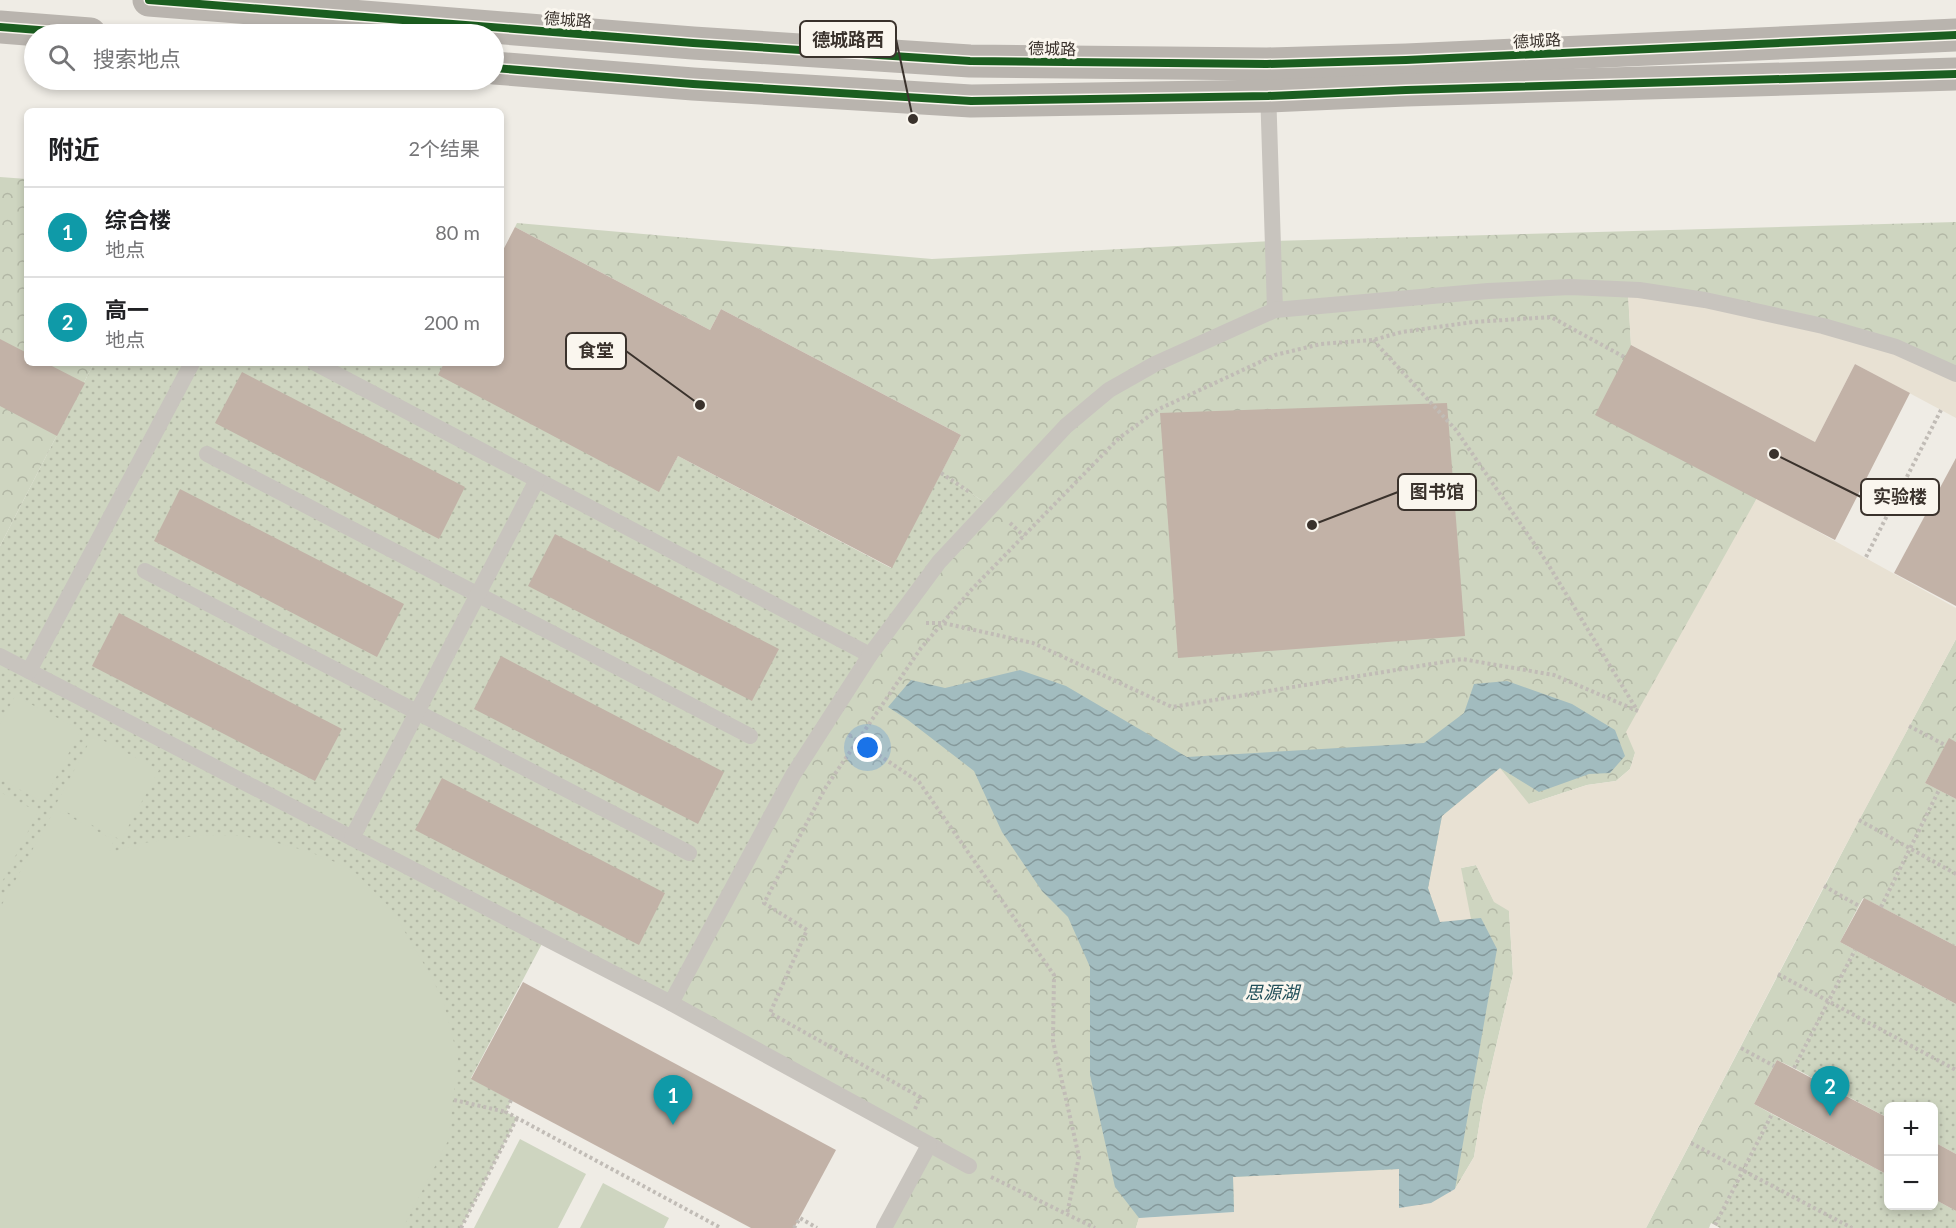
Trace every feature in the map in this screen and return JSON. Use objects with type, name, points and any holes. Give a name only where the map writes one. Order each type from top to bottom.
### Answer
[{"type":"street","name":"德城路","points":[[148,0],[452,24]]},
{"type":"street","points":[[0,27],[24,29]]},
{"type":"street","name":"德城路","points":[[504,28],[970,61],[1267,64],[1956,35]]},
{"type":"street","points":[[504,69],[693,84],[971,101],[1268,96],[1956,74]]},
{"type":"lane","points":[[1267,64],[1275,310]]},
{"type":"lane","points":[[671,1003],[793,775],[870,655],[939,562],[1066,426],[1109,390],[1155,364],[1275,310],[1570,287],[1639,290],[1705,300],[1823,326],[1896,347],[1956,374]]},
{"type":"lane","points":[[29,671],[190,366]]},
{"type":"lane","points":[[321,366],[870,655]]},
{"type":"lane","points":[[207,454],[750,736]]},
{"type":"lane","points":[[352,838],[537,480]]},
{"type":"lane","points":[[145,571],[688,853]]},
{"type":"lane","points":[[0,656],[671,1003],[969,1166]]},
{"type":"lane","points":[[884,1228],[928,1144]]},
{"type":"path","points":[[905,1132],[920,1097],[770,1013],[807,930],[764,903],[826,786],[921,648],[972,589],[1119,438],[1159,408],[1275,355],[1321,344],[1373,340],[1402,332],[1473,322],[1551,317],[1626,358]]},
{"type":"path","points":[[894,622],[943,623],[1033,643],[1172,707],[1462,659],[1554,675],[1638,711],[1546,561],[1456,430],[1373,340]]},
{"type":"path","points":[[1866,558],[1941,410]]},
{"type":"path","points":[[828,721],[920,782],[1054,975],[1053,1041],[1079,1157],[1066,1214]]},
{"type":"path","points":[[1909,726],[1945,745]]},
{"type":"path","points":[[1881,907],[1939,790]]},
{"type":"path","points":[[1858,820],[1956,874]]},
{"type":"path","points":[[1824,886],[1859,906]]},
{"type":"path","points":[[1794,1068],[1855,950]]},
{"type":"path","points":[[1778,974],[1956,1070]]},
{"type":"path","points":[[1741,1047],[1773,1066]]},
{"type":"path","points":[[454,1100],[506,1112],[721,1228]]},
{"type":"path","points":[[506,1112],[511,1100]]},
{"type":"path","points":[[1715,1225],[1772,1114]]},
{"type":"path","points":[[461,1228],[516,1118]]},
{"type":"path","points":[[1691,1143],[1852,1228]]},
{"type":"path","points":[[969,1166],[1095,1228]]},
{"type":"path","points":[[794,1228],[800,1218],[817,1228]]},
{"type":"green space","points":[[0,177],[24,179],[24,366],[92,366],[0,546]]},
{"type":"green space","points":[[1956,222],[1956,374],[1628,290],[1631,345],[1757,498],[1635,753],[1630,769],[1616,781],[1587,785],[1529,804],[1461,868],[1476,865],[1494,901],[1509,910],[1513,974],[1483,1102],[1474,1157],[1455,1189],[1139,1218],[1136,1228],[884,1228],[928,1145],[671,1003],[828,721],[990,506],[941,473],[961,435],[721,309],[710,330],[515,227],[517,223],[932,259],[1272,241]]},
{"type":"green space","points":[[92,366],[443,366],[441,370],[659,491],[678,456],[891,568],[941,473],[990,506],[671,1003],[545,938],[471,1078],[511,1100],[506,1112],[517,1118],[461,1228],[0,1228],[0,546]]},
{"type":"green space","points":[[1956,639],[1956,742],[1949,739],[1925,783],[1939,790],[1881,907],[1863,898],[1840,942],[1855,950],[1794,1068],[1777,1060],[1754,1104],[1772,1114],[1715,1225],[1711,1223],[1709,1228],[1646,1228],[1859,820]]},
{"type":"green space","points":[[15,696],[81,730],[43,802],[0,779],[0,724]]},
{"type":"green space","points":[[93,735],[159,770],[121,840],[55,806]]},
{"type":"green space","points":[[1939,790],[1956,799],[1956,946],[1881,907]]},
{"type":"green space","points":[[0,792],[38,812],[0,886]]},
{"type":"green space","points":[[55,809],[114,840],[109,853],[143,843],[201,835],[241,836],[307,851],[357,874],[392,910],[443,1000],[458,1058],[448,1141],[403,1228],[0,1228],[0,908]]},
{"type":"green space","points":[[1855,950],[1956,1004],[1956,1154],[1938,1144],[1938,1102],[1884,1102],[1884,1116],[1794,1068]]},
{"type":"green space","points":[[1772,1114],[1884,1173],[1884,1210],[1938,1210],[1938,1201],[1956,1211],[1956,1228],[1720,1228],[1715,1225]]},
{"type":"green space","points":[[520,1139],[586,1174],[558,1228],[474,1228]]},
{"type":"green space","points":[[603,1183],[669,1218],[664,1228],[580,1228]]},
{"type":"shaded area","points":[[1628,295],[1692,303],[1882,346],[1956,380],[1956,418],[1855,364],[1815,442],[1631,345]]},
{"type":"shaded area","points":[[1757,498],[1956,608],[1956,639],[1646,1228],[1136,1228],[1139,1218],[1234,1212],[1233,1177],[1400,1169],[1399,1207],[1431,1202],[1455,1189],[1474,1157],[1483,1102],[1513,974],[1509,911],[1494,902],[1476,865],[1461,868],[1471,919],[1440,923],[1428,888],[1442,816],[1500,768],[1529,804],[1587,785],[1616,781],[1630,769],[1635,753],[1626,732]]},
{"type":"water","name":"思源湖","points":[[1020,670],[1066,686],[1187,757],[1424,743],[1464,713],[1474,684],[1507,681],[1572,704],[1615,730],[1625,756],[1610,773],[1589,774],[1539,792],[1500,768],[1442,816],[1428,888],[1440,922],[1481,918],[1497,949],[1455,1189],[1431,1203],[1399,1208],[1399,1169],[1233,1177],[1234,1212],[1139,1218],[1115,1187],[1090,1075],[1090,967],[1068,917],[1042,891],[1002,832],[974,771],[888,707],[911,680],[945,688]]},
{"type":"building","points":[[515,227],[710,330],[721,309],[961,435],[892,568],[678,456],[659,492],[438,375],[442,366],[504,366],[504,248]]},
{"type":"building","points":[[0,339],[24,351],[24,366],[52,366],[85,383],[57,436],[0,406]]},
{"type":"building","points":[[1631,345],[1815,442],[1855,364],[1910,393],[1835,540],[1595,415]]},
{"type":"building","points":[[242,372],[465,487],[439,539],[215,423]]},
{"type":"building","points":[[1447,403],[1465,636],[1178,658],[1160,413]]},
{"type":"building","points":[[1956,458],[1956,606],[1894,573]]},
{"type":"building","points":[[180,489],[404,604],[377,657],[154,541]]},
{"type":"building","points":[[555,534],[779,649],[752,701],[528,586]]},
{"type":"building","points":[[119,613],[342,729],[315,781],[92,666]]},
{"type":"building","points":[[501,656],[724,772],[698,824],[474,709]]},
{"type":"building","points":[[1949,738],[1956,742],[1956,799],[1925,783]]},
{"type":"building","points":[[442,778],[665,893],[639,945],[415,830]]},
{"type":"building","points":[[1864,898],[1956,946],[1956,1004],[1840,942]]},
{"type":"building","points":[[523,982],[836,1150],[794,1228],[751,1228],[471,1079]]},
{"type":"building","points":[[1777,1060],[1884,1116],[1884,1173],[1754,1104]]},
{"type":"building","points":[[1938,1144],[1956,1154],[1956,1211],[1938,1201]]},
{"type":"cycle path","points":[[149,0],[453,24]]},
{"type":"cycle path","points":[[0,27],[24,29]]},
{"type":"cycle path","points":[[504,28],[970,61],[1267,64],[1406,60],[1956,35]]},
{"type":"cycle path","points":[[504,69],[693,84],[971,101],[1268,96],[1956,74]]},
{"type":"place","name":"德城路西","points":[[913,119]]},
{"type":"place","name":"食堂","points":[[700,405]]},
{"type":"place","name":"实验楼","points":[[1774,454]]},
{"type":"place","name":"图书馆","points":[[1312,525]]},
{"type":"place","name":"高一","points":[[1830,1116]]},
{"type":"place","name":"综合楼","points":[[673,1125]]}]
